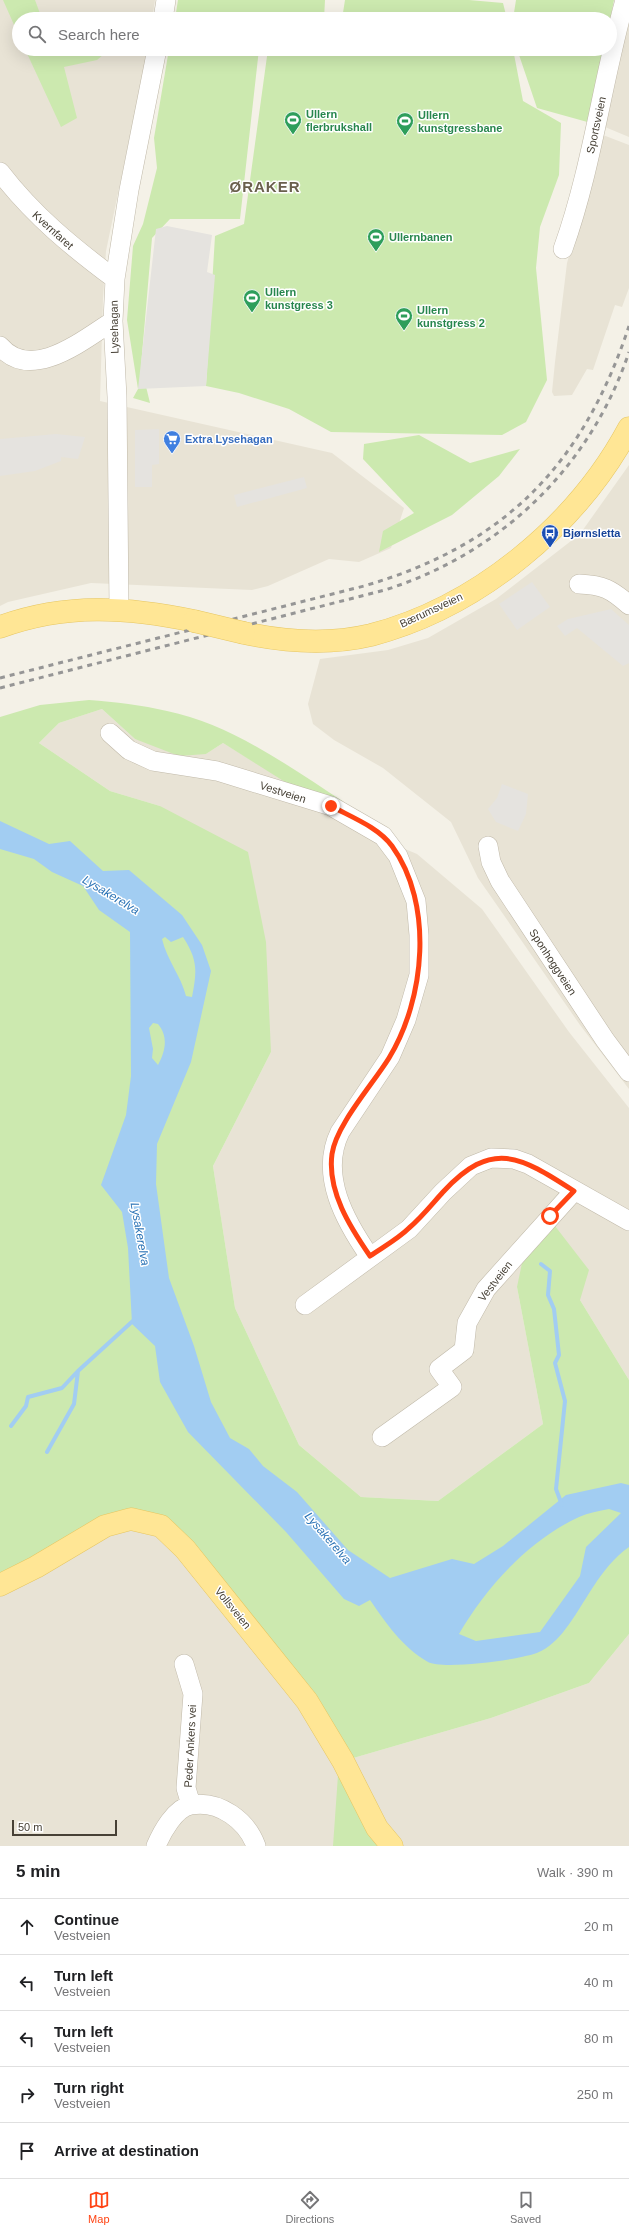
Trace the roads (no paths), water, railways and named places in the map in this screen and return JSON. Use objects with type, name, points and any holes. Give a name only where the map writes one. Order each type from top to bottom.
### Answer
[{"type":"main road","name":"Bærumsveien","points":[[0,627],[27,618],[68,610],[119,609],[194,621],[244,633],[296,641],[347,639],[370,635],[403,625],[457,599],[516,560],[548,533],[591,486],[629,428]]},
{"type":"main road","name":"Vollsveien","points":[[0,1585],[36,1568],[105,1526],[131,1519],[161,1526],[185,1549],[299,1690],[320,1721],[377,1828],[392,1846]]},
{"type":"street","points":[[164,12],[166,0]]},
{"type":"street","name":"Sportsveien","points":[[617,29],[626,0]]},
{"type":"street","name":"Lysehagan","points":[[119,609],[117,397],[112,321],[115,279],[129,190],[156,56]]},
{"type":"street","name":"Sportsveien","points":[[563,249],[580,201],[610,56]]},
{"type":"street","name":"Kvernfaret","points":[[0,172],[32,212],[69,245],[115,279]]},
{"type":"street","points":[[0,346],[15,357],[32,361],[49,359],[112,321]]},
{"type":"street","points":[[579,584],[601,586],[608,589],[629,606]]},
{"type":"street","name":"Vestveien","points":[[110,733],[129,750],[153,761],[217,771],[331,806],[383,836],[391,846],[405,870],[414,894],[418,917],[419,975],[414,998],[390,1057],[340,1132],[335,1142],[332,1160],[335,1187],[344,1213],[370,1256]]},
{"type":"street","name":"Sponhoggveien","points":[[488,846],[491,862],[500,882],[588,1014],[629,1072]]},
{"type":"street","points":[[304,1305],[409,1229],[443,1192],[471,1166],[491,1158],[514,1159],[528,1164],[629,1221]]},
{"type":"street","name":"Vestveien","points":[[382,1437],[452,1388],[439,1369],[464,1350],[467,1323],[482,1295],[518,1251],[574,1191]]},
{"type":"street","name":"Peder Ankers vei","points":[[184,1664],[193,1694],[186,1788],[191,1805]]},
{"type":"street","points":[[156,1846],[168,1825],[178,1813],[191,1805],[209,1806],[231,1813],[244,1823],[252,1835],[256,1846]]},
{"type":"water","name":"Lysakerelva","points":[[0,821],[49,844],[70,841],[103,871],[129,870],[182,915],[202,945],[211,971],[191,1062],[157,1144],[156,1184],[169,1278],[194,1346],[211,1402],[230,1438],[249,1449],[263,1466],[297,1492],[348,1550],[390,1578],[452,1559],[474,1564],[503,1546],[566,1495],[621,1483],[629,1485],[629,1547],[618,1555],[609,1565],[564,1631],[546,1648],[530,1655],[500,1661],[449,1665],[428,1662],[402,1642],[370,1600],[359,1606],[344,1599],[286,1532],[188,1432],[160,1382],[155,1346],[132,1324],[128,1248],[122,1212],[101,1185],[126,1115],[131,1076],[130,932],[99,910],[83,886],[52,872],[34,859],[0,849]],"holes":[[[165,937],[171,942],[183,937],[188,945],[194,959],[195,966],[195,980],[192,997],[186,996],[181,982],[170,961],[162,939]],[[153,1023],[158,1024],[164,1034],[164,1050],[158,1065],[152,1058],[153,1049],[149,1028]],[[609,1509],[621,1513],[586,1547],[580,1576],[540,1632],[476,1641],[459,1634],[482,1599],[510,1566],[543,1538],[579,1517]]]},
{"type":"waterway","points":[[541,1264],[550,1271],[548,1295],[554,1309],[559,1355],[555,1363],[565,1401],[556,1489],[562,1505]]},
{"type":"waterway","points":[[47,1452],[74,1404],[78,1371],[135,1319]]},
{"type":"waterway","points":[[11,1426],[26,1406],[28,1397],[62,1388],[77,1372]]},
{"type":"railway","points":[[0,678],[364,586],[414,569],[458,548],[498,522],[532,493],[562,459],[588,420],[610,375],[629,326]]},
{"type":"railway","points":[[0,688],[385,590],[427,574],[467,554],[503,529],[536,501],[565,469],[591,433],[612,394],[629,352]]},
{"type":"place","name":"Ullern flerbrukshall","points":[[293,135]]},
{"type":"place","name":"Ullern kunstgressbane","points":[[405,136]]},
{"type":"place","name":"Ullernbanen","points":[[376,252]]},
{"type":"place","name":"Ullern kunstgress 3","points":[[252,313]]},
{"type":"place","name":"Ullern kunstgress 2","points":[[404,331]]},
{"type":"place","name":"Extra Lysehagan","points":[[172,454]]},
{"type":"place","name":"Bjørnsletta","points":[[550,548]]},
{"type":"district","name":"ØRAKER","points":[[265,187]]}]
